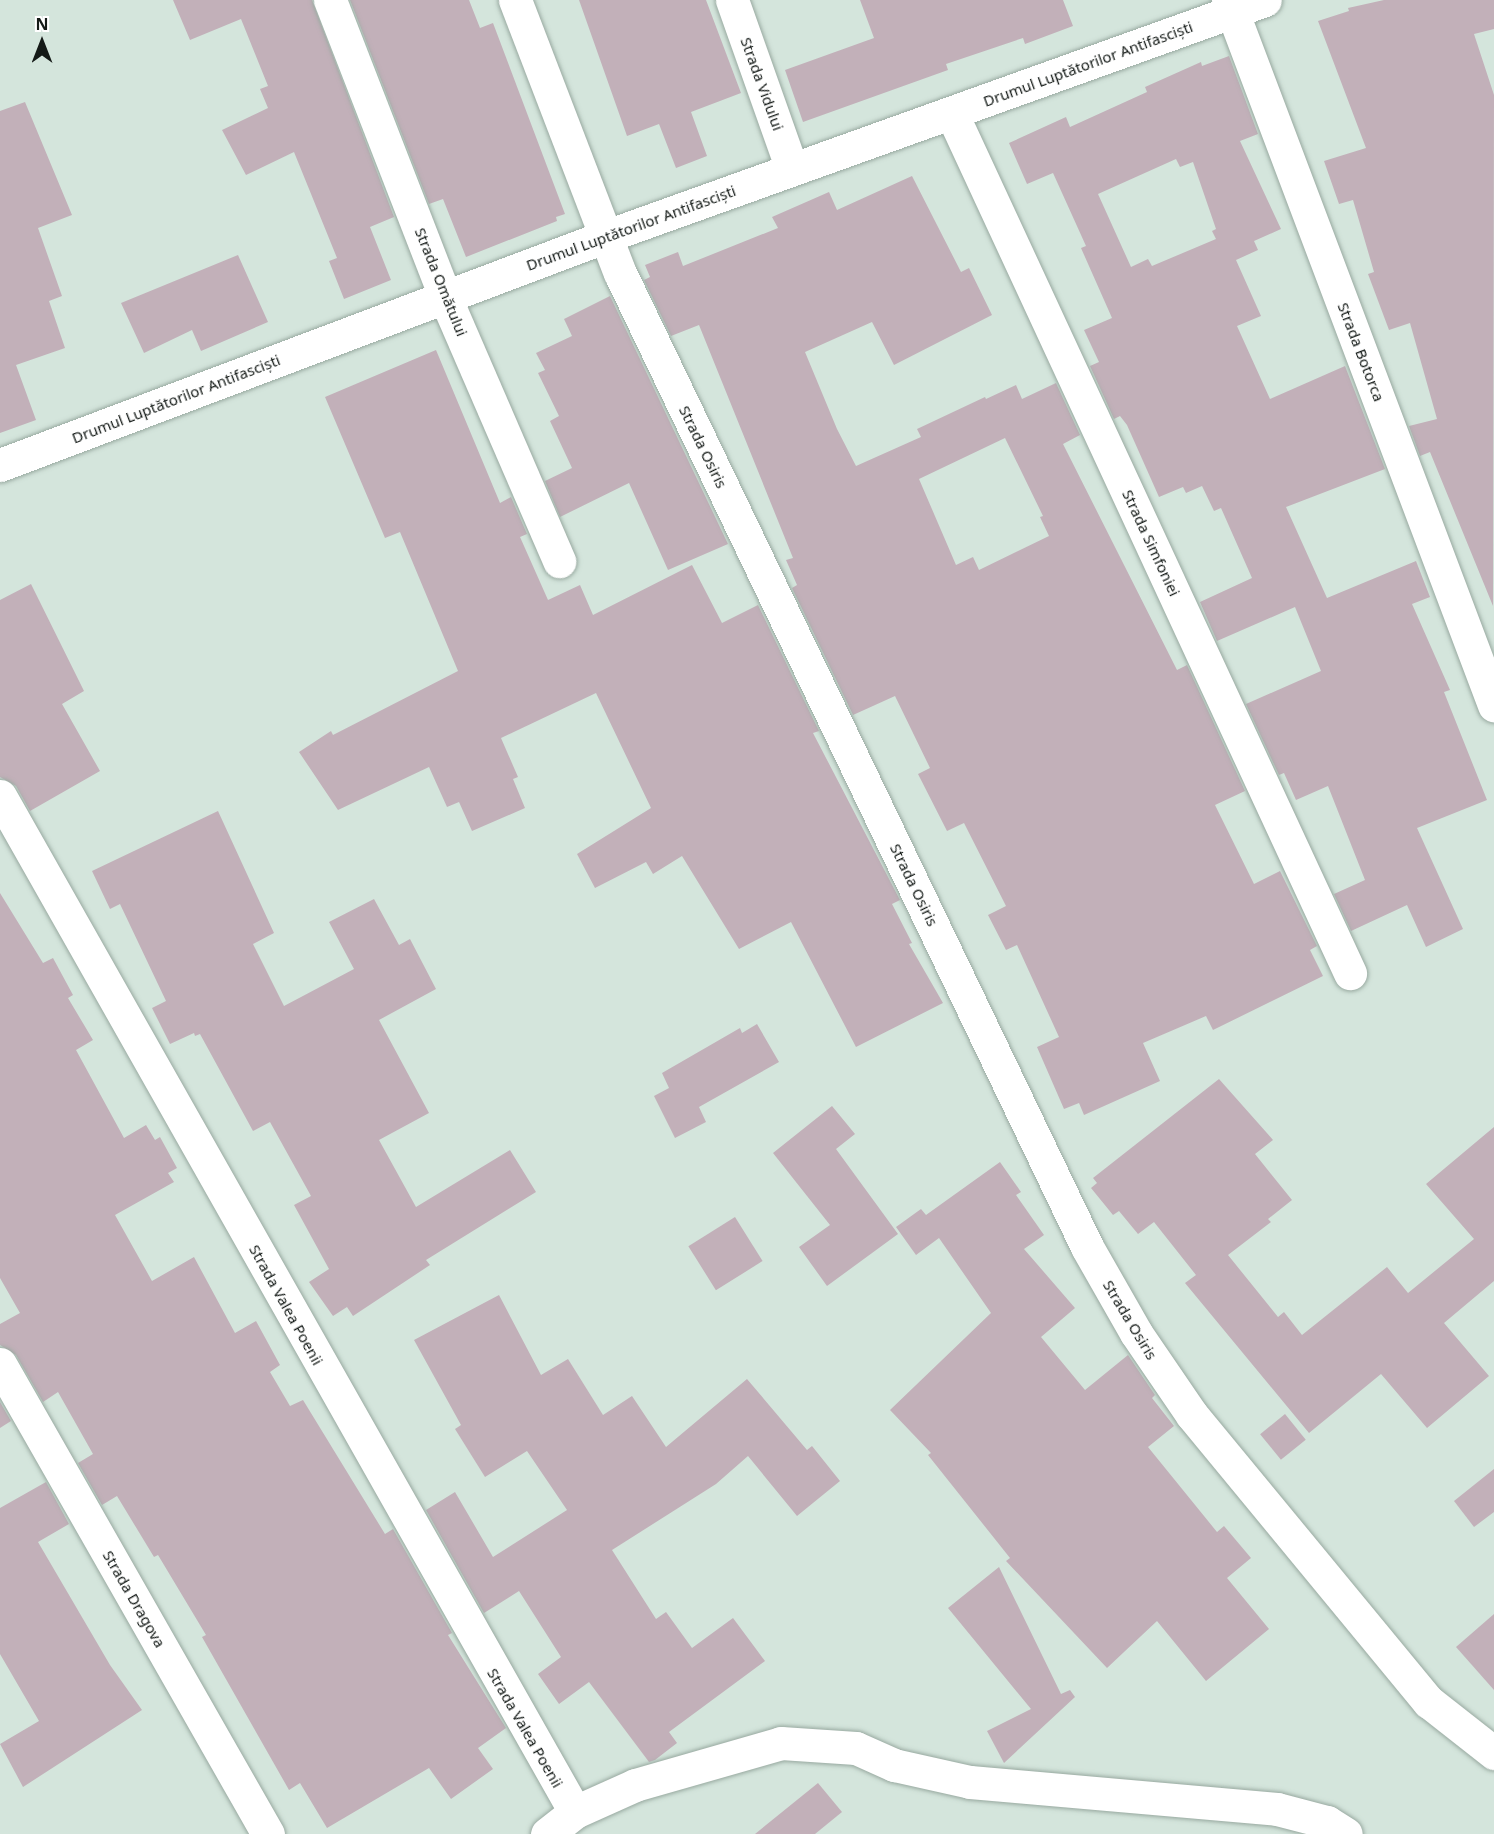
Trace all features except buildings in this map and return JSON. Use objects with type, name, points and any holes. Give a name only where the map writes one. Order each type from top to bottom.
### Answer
[{"type":"street","name":"Strada Omătului","points":[[330,0],[445,297],[559,561]]},
{"type":"street","name":"Strada Osiris","points":[[515,0],[604,237],[1088,1247],[1136,1333],[1192,1415],[1429,1702],[1494,1753]]},
{"type":"street","name":"Strada Vidului","points":[[732,0],[792,169]]},
{"type":"street","name":"Drumul Luptătorilor Antifasciști","points":[[0,465],[604,237],[952,114],[1230,5],[1266,0]]},
{"type":"street","name":"Strada Botorca","points":[[1230,5],[1494,705]]},
{"type":"street","name":"Strada Simfoniei","points":[[952,114],[1350,973]]},
{"type":"street","name":"Strada Valea Poenii","points":[[0,796],[575,1812]]},
{"type":"street","name":"Strada Dragova","points":[[0,1364],[268,1834]]},
{"type":"street","points":[[547,1834],[575,1812],[635,1785],[781,1743],[856,1748],[894,1765],[970,1782],[1277,1809],[1327,1822],[1346,1834]]}]
